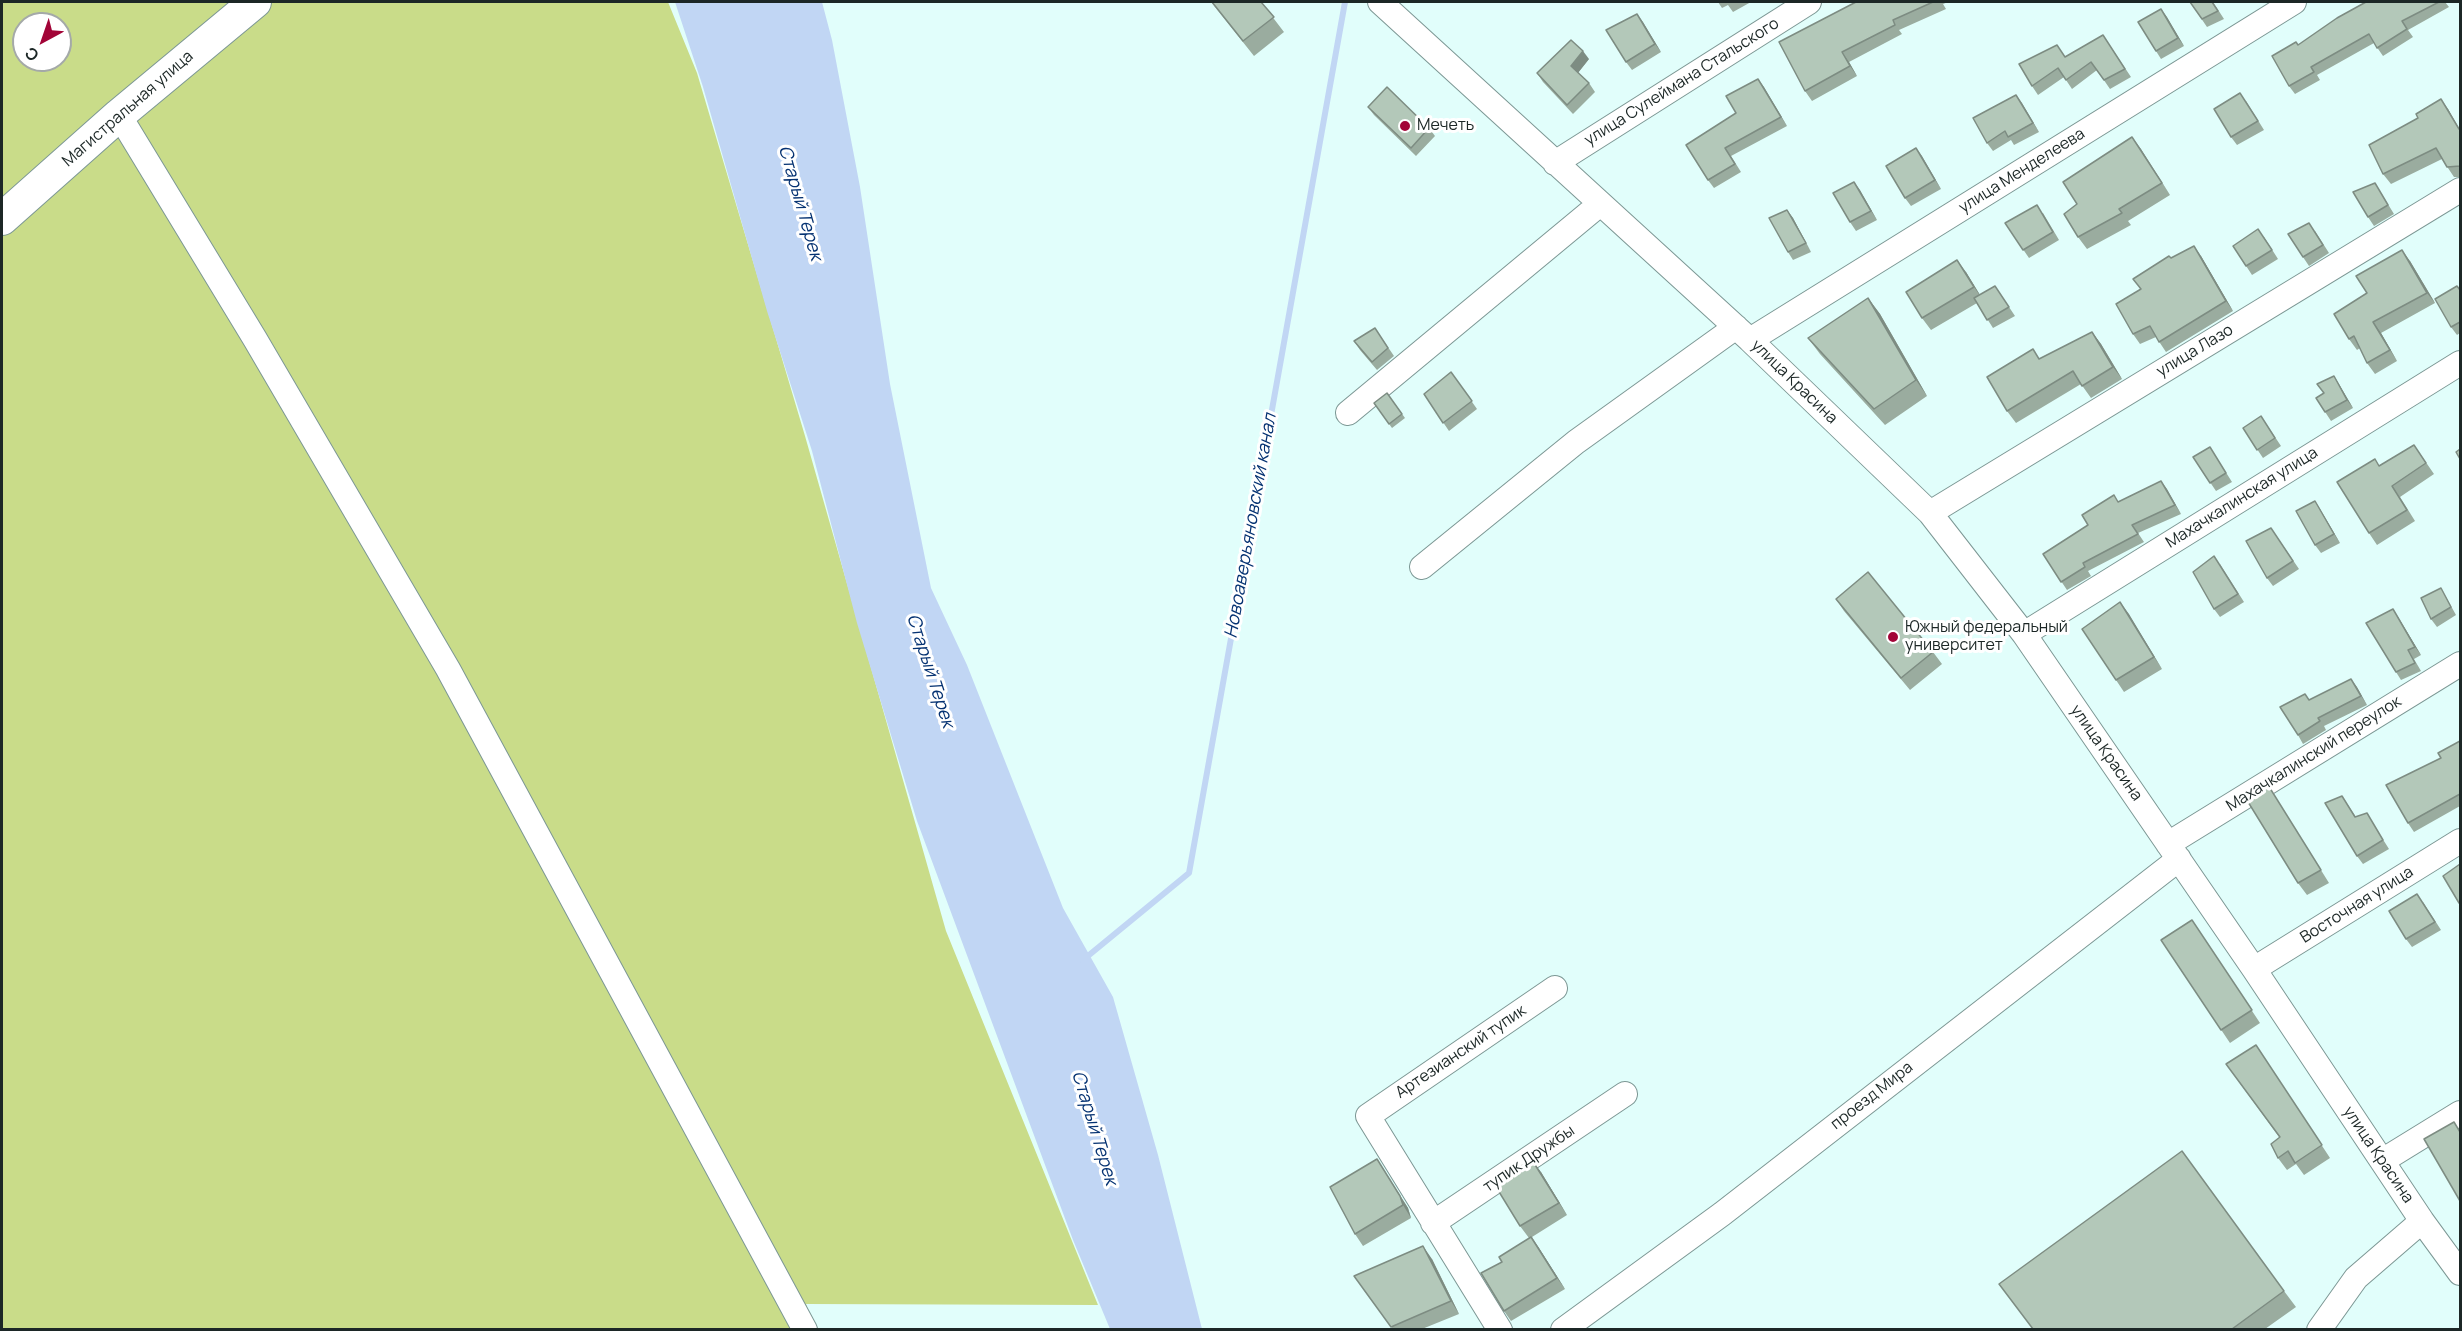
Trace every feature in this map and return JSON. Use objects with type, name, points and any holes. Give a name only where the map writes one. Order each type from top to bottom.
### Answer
[{"type":"main road","name":"Магистральная улица","points":[[2,219],[119,115],[255,2]]},
{"type":"street","name":"улица Красина","points":[[1380,2],[1743,334],[1930,513],[2024,634],[2254,969],[2422,1221],[2460,1273]]},
{"type":"street","name":"улица Сулеймана Стальского","points":[[1555,163],[1809,2]]},
{"type":"street","name":"улица Менделеева","points":[[1743,334],[2294,2]]},
{"type":"street","points":[[119,115],[255,339],[448,669],[805,1329]]},
{"type":"street","name":"улица Лазо","points":[[1930,513],[2460,190]]},
{"type":"street","points":[[1348,413],[1600,204]]},
{"type":"street","name":"улица Красина","points":[[1422,567],[1576,442],[1743,334]]},
{"type":"street","name":"Махачкалинская улица","points":[[2024,634],[2460,363]]},
{"type":"street","name":"Махачкалинский переулок","points":[[2174,852],[2460,664]]},
{"type":"street","name":"Восточная улица","points":[[2254,969],[2460,841]]},
{"type":"street","name":"проезд Мира","points":[[1563,1329],[1722,1214],[2174,852]]},
{"type":"street","name":"Артезианский тупик","points":[[1433,1223],[1368,1116],[1554,988]]},
{"type":"street","name":"тупик Дружбы","points":[[1433,1223],[1624,1094]]},
{"type":"street","points":[[2382,1161],[2460,1113]]},
{"type":"street","name":"улица Красина","points":[[2319,1329],[2356,1278],[2422,1221]]},
{"type":"street","points":[[1433,1223],[1500,1329]]},
{"type":"green space","points":[[2,2],[668,2],[697,73],[805,436],[946,931],[1098,1305],[806,1304],[815,1330],[2,1330]]},
{"type":"water","name":"Старый Терек","points":[[675,2],[822,2],[832,40],[860,187],[890,384],[931,588],[967,665],[1063,908],[1113,997],[1158,1155],[1202,1329],[1110,1329],[1073,1240],[917,821],[857,623],[812,451],[767,311],[703,87]]},
{"type":"building","points":[[1212,2],[1261,2],[1274,17],[1243,41]]},
{"type":"building","points":[[1856,2],[1933,2],[1893,20],[1895,25],[1842,52],[1850,66],[1805,91],[1779,42]]},
{"type":"building","points":[[2190,2],[2212,2],[2218,11],[2202,19]]},
{"type":"building","points":[[2366,2],[2439,2],[2402,21],[2407,29],[2377,48],[2369,34],[2311,67],[2314,72],[2289,86],[2272,56],[2296,42],[2298,45],[2337,18]]},
{"type":"building","points":[[2161,9],[2178,38],[2156,51],[2138,22]]},
{"type":"building","points":[[1637,14],[1655,44],[1626,62],[1606,30]]},
{"type":"building","points":[[2103,35],[2125,69],[2104,80],[2091,62],[2066,80],[2058,68],[2032,86],[2019,64],[2057,45],[2065,57]]},
{"type":"building","points":[[1571,40],[1583,51],[1571,66],[1589,83],[1567,105],[1537,73]]},
{"type":"building","points":[[1758,79],[1781,117],[1725,148],[1735,164],[1708,180],[1686,145],[1736,113],[1726,96]]},
{"type":"building","name":"Мечеть","points":[[1387,87],[1429,128],[1411,148],[1368,107]]},
{"type":"building","points":[[2240,93],[2258,121],[2231,137],[2214,109]]},
{"type":"building","points":[[2016,95],[2033,123],[2008,137],[2005,131],[1987,143],[1973,118]]},
{"type":"building","points":[[2441,99],[2460,128],[2460,166],[2447,167],[2436,148],[2383,174],[2369,145],[2418,118],[2416,114]]},
{"type":"building","points":[[2132,137],[2162,183],[2119,209],[2122,213],[2078,237],[2064,214],[2077,204],[2063,182]]},
{"type":"building","points":[[1916,148],[1935,180],[1905,198],[1886,166]]},
{"type":"building","points":[[1854,182],[1871,211],[1850,222],[1833,193]]},
{"type":"building","points":[[2375,183],[2388,205],[2368,217],[2353,192]]},
{"type":"building","points":[[2037,205],[2053,232],[2023,250],[2005,223]]},
{"type":"building","points":[[1787,210],[1806,243],[1788,252],[1769,218]]},
{"type":"building","points":[[2309,223],[2323,245],[2303,257],[2288,234]]},
{"type":"building","points":[[2258,229],[2272,250],[2246,266],[2233,246]]},
{"type":"building","points":[[2194,246],[2226,301],[2159,342],[2150,326],[2133,334],[2116,304],[2141,289],[2133,279],[2169,256],[2171,258]]},
{"type":"building","points":[[2402,250],[2427,293],[2373,322],[2390,350],[2367,363],[2354,336],[2349,339],[2334,314],[2367,293],[2356,276]]},
{"type":"building","points":[[1957,260],[1974,287],[1922,318],[1906,292]]},
{"type":"building","points":[[1995,286],[2009,307],[1987,320],[1974,298]]},
{"type":"building","points":[[2457,286],[2460,290],[2460,322],[2451,327],[2435,299]]},
{"type":"building","points":[[1868,298],[1916,380],[1874,409],[1808,338]]},
{"type":"building","points":[[1375,328],[1388,348],[1372,362],[1354,341]]},
{"type":"building","points":[[2092,332],[2113,367],[2082,386],[2073,371],[2007,411],[1987,377],[2033,349],[2039,359]]},
{"type":"building","points":[[1451,372],[1472,401],[1443,423],[1424,394]]},
{"type":"building","points":[[2334,376],[2347,400],[2325,412],[2316,398],[2324,393],[2317,384]]},
{"type":"building","points":[[1387,393],[1402,414],[1389,424],[1374,403]]},
{"type":"building","points":[[2261,416],[2275,438],[2257,450],[2243,428]]},
{"type":"building","points":[[2414,445],[2426,463],[2392,486],[2407,510],[2369,533],[2337,482],[2375,459],[2379,466]]},
{"type":"building","points":[[2210,447],[2226,473],[2210,483],[2193,457]]},
{"type":"building","points":[[2161,481],[2175,505],[2132,525],[2138,534],[2083,563],[2085,567],[2061,582],[2043,554],[2088,525],[2082,515],[2114,495],[2118,502]]},
{"type":"building","points":[[2315,501],[2334,534],[2315,545],[2296,511]]},
{"type":"building","points":[[2271,528],[2293,561],[2267,578],[2246,541]]},
{"type":"building","points":[[2214,556],[2238,594],[2214,609],[2193,572]]},
{"type":"building","name":"Южный федеральный университет","points":[[1868,572],[1933,652],[1901,678],[1836,599]]},
{"type":"building","points":[[2441,588],[2451,607],[2431,619],[2421,598]]},
{"type":"building","points":[[2120,602],[2154,657],[2116,680],[2082,629]]},
{"type":"building","points":[[2393,609],[2415,647],[2408,650],[2415,663],[2396,672],[2366,623]]},
{"type":"building","points":[[2351,679],[2361,696],[2318,718],[2320,721],[2298,735],[2280,707],[2305,694],[2309,700]]},
{"type":"building","points":[[2460,741],[2460,794],[2408,823],[2386,785],[2441,758],[2438,753]]},
{"type":"building","points":[[2268,785],[2321,870],[2298,883],[2245,797]]},
{"type":"building","points":[[2342,796],[2355,817],[2367,813],[2383,840],[2357,856],[2325,803]]},
{"type":"building","points":[[2460,864],[2460,903],[2459,903],[2443,876]]},
{"type":"building","points":[[2417,894],[2435,922],[2406,939],[2389,911]]},
{"type":"building","points":[[2192,920],[2252,1010],[2221,1030],[2161,940]]},
{"type":"building","points":[[2256,1045],[2322,1145],[2295,1163],[2288,1151],[2278,1158],[2271,1144],[2280,1137],[2226,1064]]},
{"type":"building","points":[[2454,1122],[2460,1132],[2460,1201],[2424,1139]]},
{"type":"building","points":[[2182,1151],[2284,1291],[2232,1329],[2033,1329],[1999,1284]]},
{"type":"building","points":[[1377,1159],[1400,1196],[1403,1205],[1355,1234],[1330,1187]]},
{"type":"building","points":[[1532,1160],[1559,1203],[1520,1226],[1493,1182]]},
{"type":"building","points":[[1531,1237],[1557,1278],[1504,1311],[1481,1273],[1502,1262],[1499,1257]]},
{"type":"building","points":[[1423,1246],[1451,1301],[1391,1327],[1354,1276]]},
{"type":"waterway","name":"Новоаверьяновский канал","points":[[1083,960],[1189,873],[1345,2]]},
{"type":"place","name":"Мечеть","points":[[1405,126]]},
{"type":"place","name":"Южный федеральный университет","points":[[1893,637]]}]
